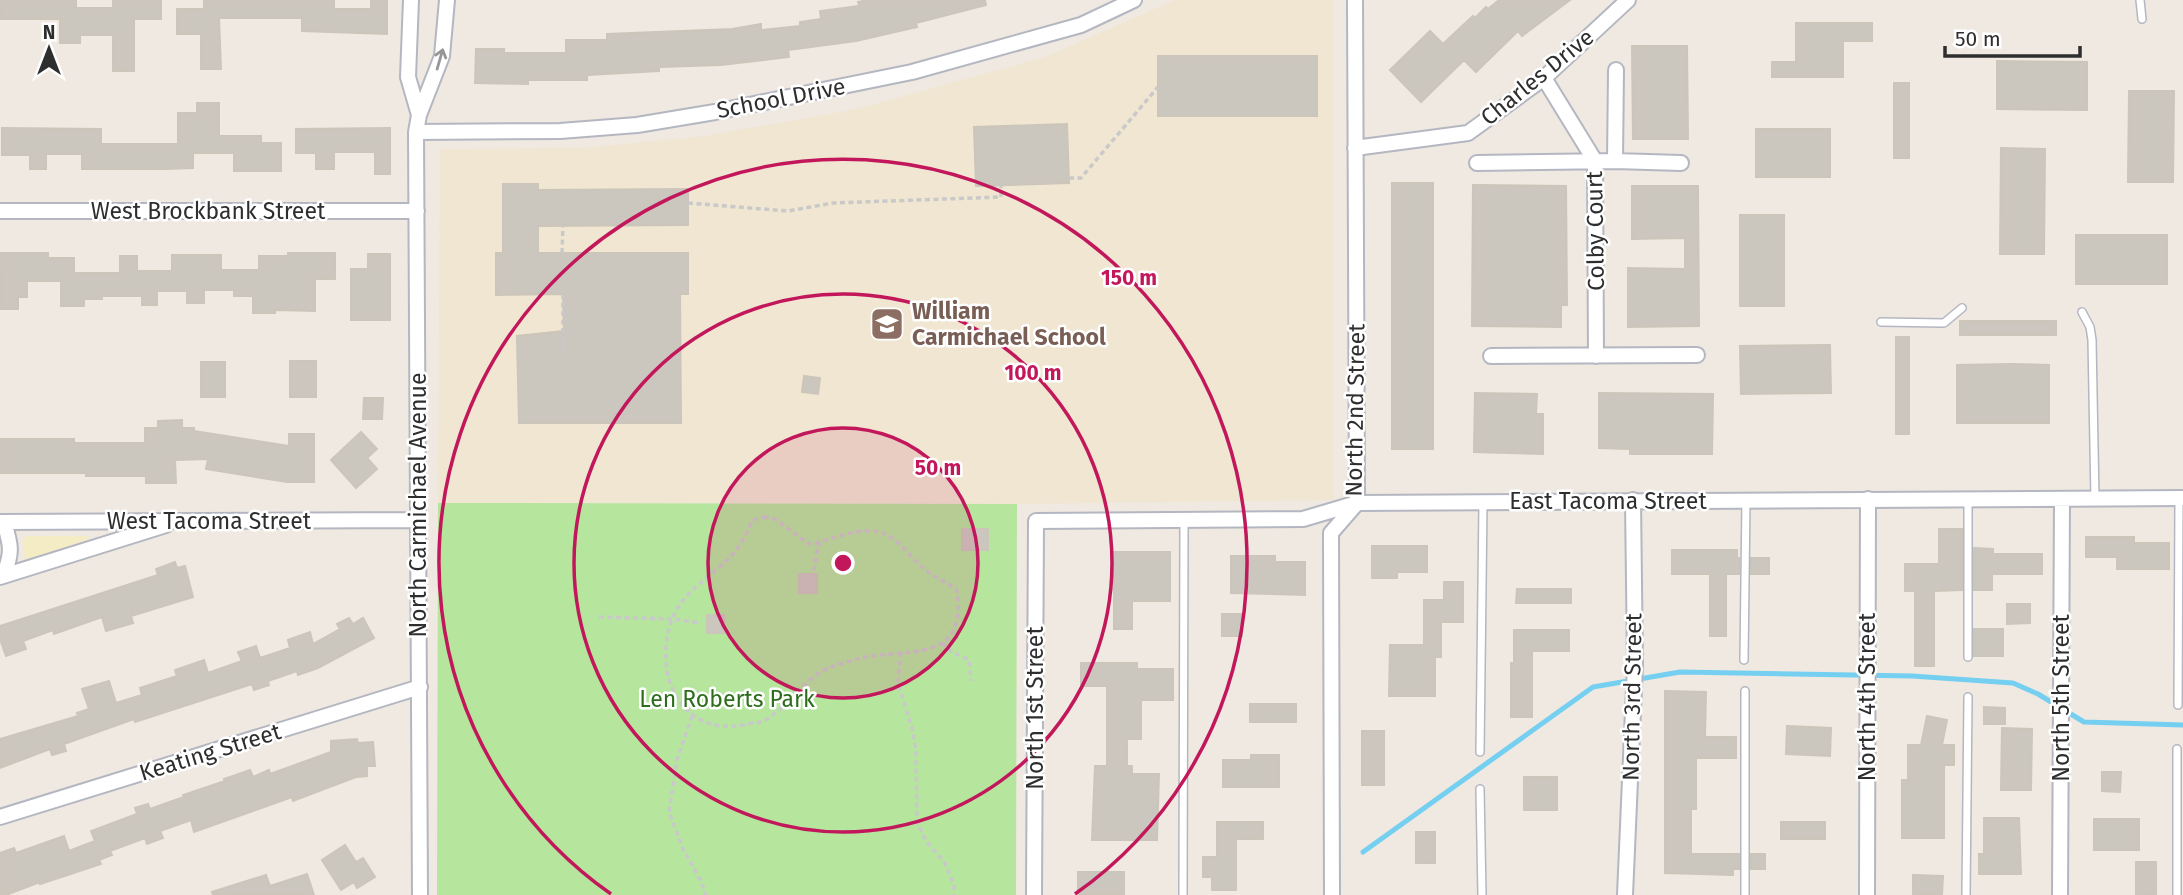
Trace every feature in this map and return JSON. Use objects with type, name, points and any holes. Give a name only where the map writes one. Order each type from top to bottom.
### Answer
[{"type":"street","name":"North Carmichael Avenue","points":[[411,0],[408,77],[419,115]]},
{"type":"street","name":"North Carmichael Avenue","points":[[420,895],[416,132],[419,115],[442,56],[447,0]]},
{"type":"street","name":"School Drive","points":[[416,132],[573,130],[637,125],[715,111],[912,72],[1081,25],[1134,0]]},
{"type":"street","name":"North 2nd Street","points":[[1332,895],[1331,533],[1357,503],[1355,0]]},
{"type":"street","name":"Charles Drive","points":[[1355,148],[1468,133],[1544,78],[1628,0]]},
{"type":"street","points":[[1615,160],[1616,70]]},
{"type":"street","name":"Colby Court","points":[[1544,78],[1595,161],[1596,356]]},
{"type":"street","points":[[1477,163],[1615,160],[1681,163]]},
{"type":"street","name":"West Brockbank Street","points":[[0,211],[417,211]]},
{"type":"street","points":[[1491,356],[1697,355]]},
{"type":"street","name":"East Tacoma Street","points":[[1036,521],[1303,519],[1357,503],[2181,498]]},
{"type":"street","name":"North 4th Street","points":[[1867,895],[1868,499]]},
{"type":"street","name":"North 3rd Street","points":[[1625,895],[1636,665],[1633,500]]},
{"type":"street","name":"North 5th Street","points":[[2060,895],[2062,500]]},
{"type":"street","name":"West Tacoma Street","points":[[2,522],[418,520]]},
{"type":"street","points":[[2,577],[179,521]]},
{"type":"street","name":"North 1st Street","points":[[1034,895],[1036,521]]},
{"type":"street","points":[[2,522],[10,543],[11,558],[2,577]]},
{"type":"street","name":"Keating Street","points":[[0,817],[419,687]]},
{"type":"lane","points":[[2140,0],[2142,19]]},
{"type":"lane","points":[[1881,321],[1944,323],[1962,308]]},
{"type":"lane","points":[[2082,312],[2091,327],[2092,340],[2095,500]]},
{"type":"lane","points":[[2178,705],[2181,498]]},
{"type":"lane","points":[[1744,660],[1746,500]]},
{"type":"lane","points":[[1968,500],[1969,657]]},
{"type":"lane","points":[[1480,752],[1483,502]]},
{"type":"lane","points":[[1183,895],[1184,520]]},
{"type":"lane","points":[[1745,691],[1745,895]]},
{"type":"lane","points":[[1966,895],[1968,697]]},
{"type":"lane","points":[[2177,749],[2178,895]]},
{"type":"lane","points":[[1480,789],[1482,895]]},
{"type":"path","points":[[1069,178],[1081,178],[1158,87]]},
{"type":"path","points":[[688,203],[788,211],[833,203],[1001,197],[1001,185]]},
{"type":"path","points":[[562,226],[562,253]]},
{"type":"path","points":[[562,350],[563,294]]},
{"type":"path","points":[[764,517],[775,519],[809,544],[848,533],[875,530],[896,542],[927,571],[956,589],[958,605],[956,626],[942,643],[914,651],[854,660],[820,673],[761,722],[736,727],[712,725],[692,716],[677,698],[669,678],[666,647],[672,619],[679,604],[741,543],[753,520],[764,517]]},
{"type":"path","points":[[814,571],[820,542]]},
{"type":"path","points":[[598,617],[672,619],[701,623]]},
{"type":"path","points":[[942,643],[951,653],[970,660],[971,681]]},
{"type":"path","points":[[901,652],[898,683],[914,732],[917,822],[926,841],[945,863],[954,886],[954,895]]},
{"type":"path","points":[[692,716],[677,760],[669,812],[683,849],[706,895]]},
{"type":"shaded area","name":"William Carmichael School","points":[[1175,0],[1334,0],[1334,500],[1017,504],[438,503],[440,149],[583,148],[705,136],[857,109],[1045,57]]},
{"type":"green space","name":"Len Roberts Park","points":[[438,503],[1017,504],[1016,895],[437,895]]},
{"type":"sand","points":[[26,536],[87,536],[89,539],[25,561],[23,541]]},
{"type":"building","points":[[1,0],[76,0],[76,8],[113,8],[113,0],[161,0],[161,19],[134,19],[134,71],[113,71],[113,35],[80,35],[80,43],[60,43],[60,19],[1,19]]},
{"type":"building","points":[[204,0],[334,0],[334,9],[371,9],[371,0],[387,0],[387,34],[302,31],[302,18],[219,18],[221,69],[201,69],[201,34],[177,34],[177,9],[204,9]]},
{"type":"building","points":[[985,0],[986,5],[916,23],[917,27],[856,41],[788,50],[789,57],[721,65],[659,67],[659,71],[587,75],[587,80],[528,80],[528,84],[475,83],[476,49],[504,49],[504,53],[566,53],[566,40],[607,40],[607,34],[732,29],[761,24],[761,30],[800,26],[800,22],[821,19],[820,11],[859,6],[858,2]]},
{"type":"building","points":[[1499,0],[1570,0],[1522,36],[1518,31],[1476,72],[1464,60],[1421,102],[1390,70],[1430,31],[1443,44],[1473,16],[1475,18],[1486,7],[1488,9]]},
{"type":"building","points":[[1796,23],[1872,23],[1872,41],[1843,41],[1843,77],[1772,77],[1772,62],[1796,62]]},
{"type":"building","points":[[1632,46],[1687,46],[1688,139],[1633,139]]},
{"type":"building","points":[[1158,56],[1317,56],[1317,116],[1158,116]]},
{"type":"building","points":[[1997,61],[2087,62],[2087,110],[1997,109]]},
{"type":"building","points":[[1894,83],[1909,83],[1909,158],[1894,158]]},
{"type":"building","points":[[2129,91],[2174,91],[2173,182],[2128,182]]},
{"type":"building","points":[[197,103],[219,103],[219,136],[261,136],[261,143],[281,143],[281,171],[234,171],[234,153],[193,153],[193,168],[164,169],[82,169],[82,154],[46,154],[46,169],[30,169],[30,155],[2,155],[2,128],[101,129],[101,144],[178,144],[178,113],[197,113]]},
{"type":"building","points":[[1067,124],[1069,183],[976,186],[974,127]]},
{"type":"building","points":[[390,128],[390,174],[375,174],[375,152],[334,152],[334,169],[316,169],[316,153],[296,153],[296,129]]},
{"type":"building","points":[[1756,129],[1830,129],[1830,177],[1756,177]]},
{"type":"building","points":[[2001,148],[2045,149],[2044,254],[2000,254]]},
{"type":"building","points":[[1392,183],[1433,183],[1433,449],[1392,449]]},
{"type":"building","points":[[503,184],[538,184],[538,190],[688,189],[688,225],[538,226],[538,253],[688,253],[688,294],[680,294],[681,423],[519,423],[517,336],[564,331],[563,294],[496,295],[496,253],[503,253]]},
{"type":"building","points":[[1473,185],[1566,186],[1567,305],[1561,305],[1561,327],[1472,326]]},
{"type":"building","points":[[1632,186],[1698,186],[1699,326],[1628,327],[1628,268],[1685,269],[1685,238],[1632,239]]},
{"type":"building","points":[[1740,215],[1784,215],[1784,306],[1740,306]]},
{"type":"building","points":[[2076,235],[2167,235],[2167,284],[2076,284]]},
{"type":"building","points":[[0,253],[48,253],[48,258],[74,258],[74,273],[120,273],[120,256],[137,256],[137,271],[172,271],[172,255],[221,255],[221,270],[259,270],[259,256],[335,253],[335,279],[315,279],[315,311],[275,310],[275,313],[253,313],[253,296],[234,296],[234,290],[204,290],[204,303],[187,303],[187,291],[157,291],[157,305],[142,305],[142,296],[102,296],[102,299],[84,299],[84,306],[61,306],[61,281],[27,281],[27,297],[18,297],[18,309],[1,309]]},
{"type":"building","points":[[368,254],[390,254],[390,320],[351,320],[351,269],[368,269]]},
{"type":"building","points":[[1960,321],[2056,321],[2056,335],[1960,335]]},
{"type":"building","points":[[1896,337],[1909,337],[1909,434],[1896,434]]},
{"type":"building","points":[[1830,345],[1831,393],[1741,394],[1740,346]]},
{"type":"building","points":[[290,361],[316,361],[316,397],[290,397]]},
{"type":"building","points":[[201,362],[225,362],[225,397],[201,397]]},
{"type":"building","points":[[1957,365],[2049,365],[2049,423],[1957,423]]},
{"type":"building","points":[[804,376],[820,378],[818,394],[802,392]]},
{"type":"building","points":[[1475,393],[1537,394],[1536,414],[1543,414],[1543,454],[1474,452]]},
{"type":"building","points":[[1599,393],[1713,394],[1712,454],[1630,454],[1630,449],[1599,448]]},
{"type":"building","points":[[364,398],[383,398],[382,419],[363,419]]},
{"type":"building","points":[[182,420],[182,428],[194,428],[194,431],[289,446],[289,434],[314,434],[314,482],[287,482],[206,469],[208,459],[175,460],[176,483],[146,483],[146,476],[0,473],[0,439],[145,443],[145,428],[158,428],[158,421]]},
{"type":"building","points":[[361,432],[377,449],[367,458],[377,469],[356,488],[331,460]]},
{"type":"building","points":[[962,529],[988,529],[988,550],[962,550]]},
{"type":"building","points":[[1939,529],[1962,529],[1962,590],[1934,591],[1934,666],[1915,666],[1915,591],[1905,591],[1905,564],[1939,564]]},
{"type":"building","points":[[2086,537],[2134,537],[2134,543],[2169,543],[2169,569],[2117,569],[2117,557],[2086,557]]},
{"type":"building","points":[[1372,546],[1427,546],[1427,572],[1397,572],[1397,578],[1372,578]]},
{"type":"building","points":[[1974,548],[1993,549],[1993,554],[2042,554],[2042,574],[1992,574],[1992,590],[1974,590]]},
{"type":"building","points":[[1672,550],[1737,550],[1739,574],[1726,574],[1726,636],[1710,636],[1710,574],[1672,574]]},
{"type":"building","points":[[1114,552],[1170,552],[1170,601],[1132,601],[1132,629],[1114,629]]},
{"type":"building","points":[[1231,556],[1275,556],[1275,562],[1305,562],[1305,595],[1231,593]]},
{"type":"building","points":[[1751,558],[1769,558],[1769,574],[1751,574]]},
{"type":"building","points":[[175,562],[177,568],[185,566],[193,597],[131,616],[133,623],[106,631],[102,617],[54,634],[53,630],[23,641],[26,649],[6,656],[0,639],[0,626],[158,575],[156,569]]},
{"type":"building","points":[[799,574],[817,574],[817,593],[799,593]]},
{"type":"building","points":[[1444,582],[1463,582],[1463,622],[1441,622],[1441,657],[1435,657],[1435,696],[1389,696],[1390,645],[1424,645],[1424,600],[1444,600]]},
{"type":"building","points":[[1517,589],[1571,589],[1571,603],[1516,603]]},
{"type":"building","points":[[2007,604],[2030,604],[2030,623],[2007,624]]},
{"type":"building","points":[[1222,614],[1242,614],[1242,636],[1222,636]]},
{"type":"building","points":[[707,615],[724,615],[724,633],[707,633]]},
{"type":"building","points":[[349,618],[353,624],[363,618],[374,638],[318,668],[298,675],[297,671],[268,681],[269,685],[254,690],[252,684],[135,722],[134,719],[64,744],[66,751],[52,755],[50,749],[0,768],[0,739],[78,716],[77,713],[89,709],[82,689],[109,681],[116,703],[142,695],[140,688],[177,676],[175,670],[204,660],[208,673],[242,661],[238,652],[256,646],[260,658],[290,648],[288,640],[310,632],[313,644],[340,629],[337,624]]},
{"type":"building","points":[[1974,629],[2003,629],[2003,656],[1974,656]]},
{"type":"building","points":[[1514,630],[1569,630],[1569,651],[1532,651],[1532,717],[1511,717]]},
{"type":"building","points":[[1081,663],[1137,663],[1137,669],[1173,669],[1173,700],[1141,700],[1141,739],[1127,739],[1127,766],[1132,766],[1132,774],[1159,774],[1157,840],[1092,840],[1095,766],[1107,766],[1107,686],[1081,686]]},
{"type":"building","points":[[1665,691],[1706,692],[1705,737],[1736,737],[1736,758],[1696,758],[1696,809],[1691,809],[1691,854],[1739,854],[1739,869],[1733,869],[1733,875],[1665,873]]},
{"type":"building","points":[[1250,704],[1296,704],[1296,722],[1250,722]]},
{"type":"building","points":[[1984,707],[2005,708],[2005,724],[1984,724]]},
{"type":"building","points":[[1927,716],[1947,720],[1942,745],[1954,745],[1954,765],[1944,765],[1944,838],[1902,838],[1902,780],[1908,780],[1908,745],[1921,745]]},
{"type":"building","points":[[1787,726],[1831,728],[1830,756],[1786,754]]},
{"type":"building","points":[[2002,728],[2032,729],[2031,790],[2001,790]]},
{"type":"building","points":[[1362,731],[1384,731],[1384,785],[1362,785]]},
{"type":"building","points":[[357,739],[358,743],[373,742],[375,766],[367,766],[367,776],[356,777],[293,801],[292,797],[194,832],[191,820],[160,831],[163,838],[147,844],[145,838],[110,851],[112,855],[99,860],[101,864],[0,895],[0,853],[14,848],[16,853],[64,836],[69,851],[95,841],[91,831],[137,814],[135,808],[148,804],[150,809],[250,770],[253,777],[269,770],[270,774],[331,752],[331,741]]},
{"type":"building","points":[[1251,755],[1279,755],[1279,787],[1223,787],[1223,760],[1251,760]]},
{"type":"building","points":[[2102,772],[2121,772],[2120,792],[2102,791]]},
{"type":"building","points":[[1524,777],[1557,777],[1557,810],[1524,810]]},
{"type":"building","points":[[1984,818],[2019,818],[2021,874],[1979,874],[1979,854],[1984,854]]},
{"type":"building","points":[[2094,819],[2139,819],[2139,850],[2094,850]]},
{"type":"building","points":[[1217,822],[1263,822],[1263,839],[1236,839],[1236,890],[1212,890],[1212,877],[1203,877],[1203,857],[1217,857]]},
{"type":"building","points":[[1781,822],[1825,822],[1825,839],[1781,839]]},
{"type":"building","points":[[1416,832],[1435,832],[1435,863],[1416,863]]},
{"type":"building","points":[[345,845],[356,862],[363,858],[375,877],[357,888],[354,882],[341,890],[322,860]]},
{"type":"building","points":[[1751,854],[1765,854],[1765,869],[1751,869]]},
{"type":"building","points":[[2136,862],[2156,862],[2156,895],[2136,895]]},
{"type":"building","points":[[1078,872],[1124,872],[1124,894],[1078,894]]},
{"type":"building","points":[[307,874],[314,895],[213,895],[212,892],[266,875],[270,886]]},
{"type":"building","points":[[1913,875],[1943,876],[1942,895],[1913,895]]},
{"type":"waterway","points":[[1363,852],[1593,687],[1680,672],[1912,676],[2013,683],[2038,694],[2084,722],[2183,725]]},
{"type":"place","name":"William Carmichael School","points":[[887,324]]}]
